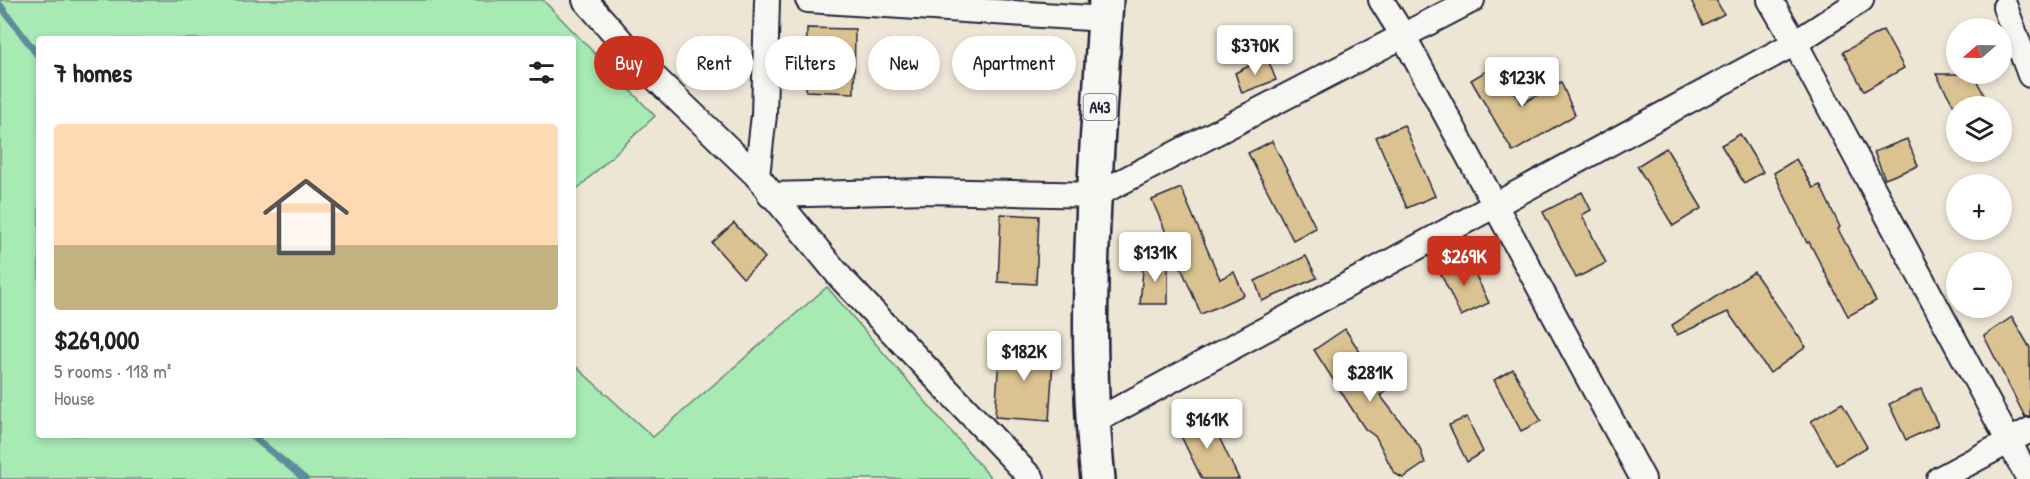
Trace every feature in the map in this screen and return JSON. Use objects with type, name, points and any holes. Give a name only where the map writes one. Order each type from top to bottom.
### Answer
[{"type":"main road","name":"A43","points":[[1098,479],[1092,423],[1091,304],[1105,9]]},
{"type":"street","points":[[585,0],[646,69],[764,185],[808,235],[841,278],[1032,479]]},
{"type":"street","points":[[764,185],[767,0]]},
{"type":"street","points":[[808,0],[1105,9]]},
{"type":"street","points":[[1381,0],[1404,37],[1642,479]]},
{"type":"street","points":[[764,185],[1096,195],[1472,0]]},
{"type":"street","points":[[1770,0],[2029,479]]},
{"type":"street","points":[[1092,423],[1795,43],[1862,0]]},
{"type":"street","points":[[2001,4],[2030,32]]},
{"type":"street","points":[[2001,4],[2030,75]]},
{"type":"street","points":[[1939,479],[2030,430]]},
{"type":"green space","points":[[0,0],[543,0],[594,53],[594,90],[630,90],[655,116],[576,190],[576,36],[36,36],[36,438],[576,438],[576,367],[653,437],[827,287],[992,479],[0,479]]},
{"type":"building","points":[[1691,0],[1716,0],[1724,14],[1703,25]]},
{"type":"building","points":[[807,28],[855,29],[855,36],[807,36]]},
{"type":"building","points":[[1883,30],[1904,68],[1864,91],[1843,52]]},
{"type":"building","points":[[1267,57],[1276,80],[1242,93],[1235,73]]},
{"type":"building","points":[[1498,64],[1521,104],[1561,82],[1575,115],[1513,152],[1471,80]]},
{"type":"building","points":[[1936,74],[1946,74],[1946,84],[1978,84],[1985,96],[1948,96]]},
{"type":"building","points":[[806,90],[854,90],[854,93]]},
{"type":"building","points":[[1404,125],[1435,196],[1407,208],[1376,137]]},
{"type":"building","points":[[1740,134],[1763,172],[1744,183],[1721,145]]},
{"type":"building","points":[[1907,139],[1918,166],[1885,179],[1874,152]]},
{"type":"building","points":[[1272,141],[1316,228],[1293,240],[1248,153]]},
{"type":"building","points":[[1666,148],[1702,208],[1673,226],[1637,166]]},
{"type":"building","points":[[1796,159],[1813,188],[1820,185],[1840,227],[1838,229],[1876,301],[1848,316],[1809,242],[1807,243],[1774,173]]},
{"type":"building","points":[[1181,188],[1220,279],[1234,272],[1244,295],[1201,314],[1152,200]]},
{"type":"building","points":[[1582,192],[1591,210],[1582,215],[1606,263],[1576,278],[1543,212]]},
{"type":"building","points":[[1001,214],[1039,216],[1036,284],[998,282]]},
{"type":"building","points":[[734,223],[765,258],[743,278],[712,243]]},
{"type":"building","points":[[1306,256],[1317,278],[1262,301],[1255,281]]},
{"type":"building","points":[[1467,257],[1489,303],[1461,316],[1439,270]]},
{"type":"building","points":[[1144,259],[1168,263],[1168,304],[1140,304]]},
{"type":"building","points":[[1754,272],[1806,347],[1770,373],[1728,312],[1677,335],[1672,325]]},
{"type":"building","points":[[2012,317],[2030,348],[2030,416],[2025,417],[1984,336]]},
{"type":"building","points":[[1345,329],[1386,392],[1380,395],[1419,446],[1425,463],[1403,478],[1394,473],[1376,437],[1365,429],[1314,350]]},
{"type":"building","points":[[1000,342],[1054,346],[1049,421],[995,417]]},
{"type":"building","points":[[1513,369],[1541,421],[1521,431],[1494,380]]},
{"type":"building","points":[[1921,389],[1938,425],[1906,440],[1889,404]]},
{"type":"building","points":[[1842,403],[1867,447],[1836,465],[1811,421]]},
{"type":"building","points":[[1207,412],[1239,479],[1202,479],[1178,430]]},
{"type":"building","points":[[1467,417],[1483,452],[1467,462],[1449,425]]},
{"type":"waterway","points":[[0,5],[36,53]]},
{"type":"waterway","points":[[255,438],[305,479]]}]
